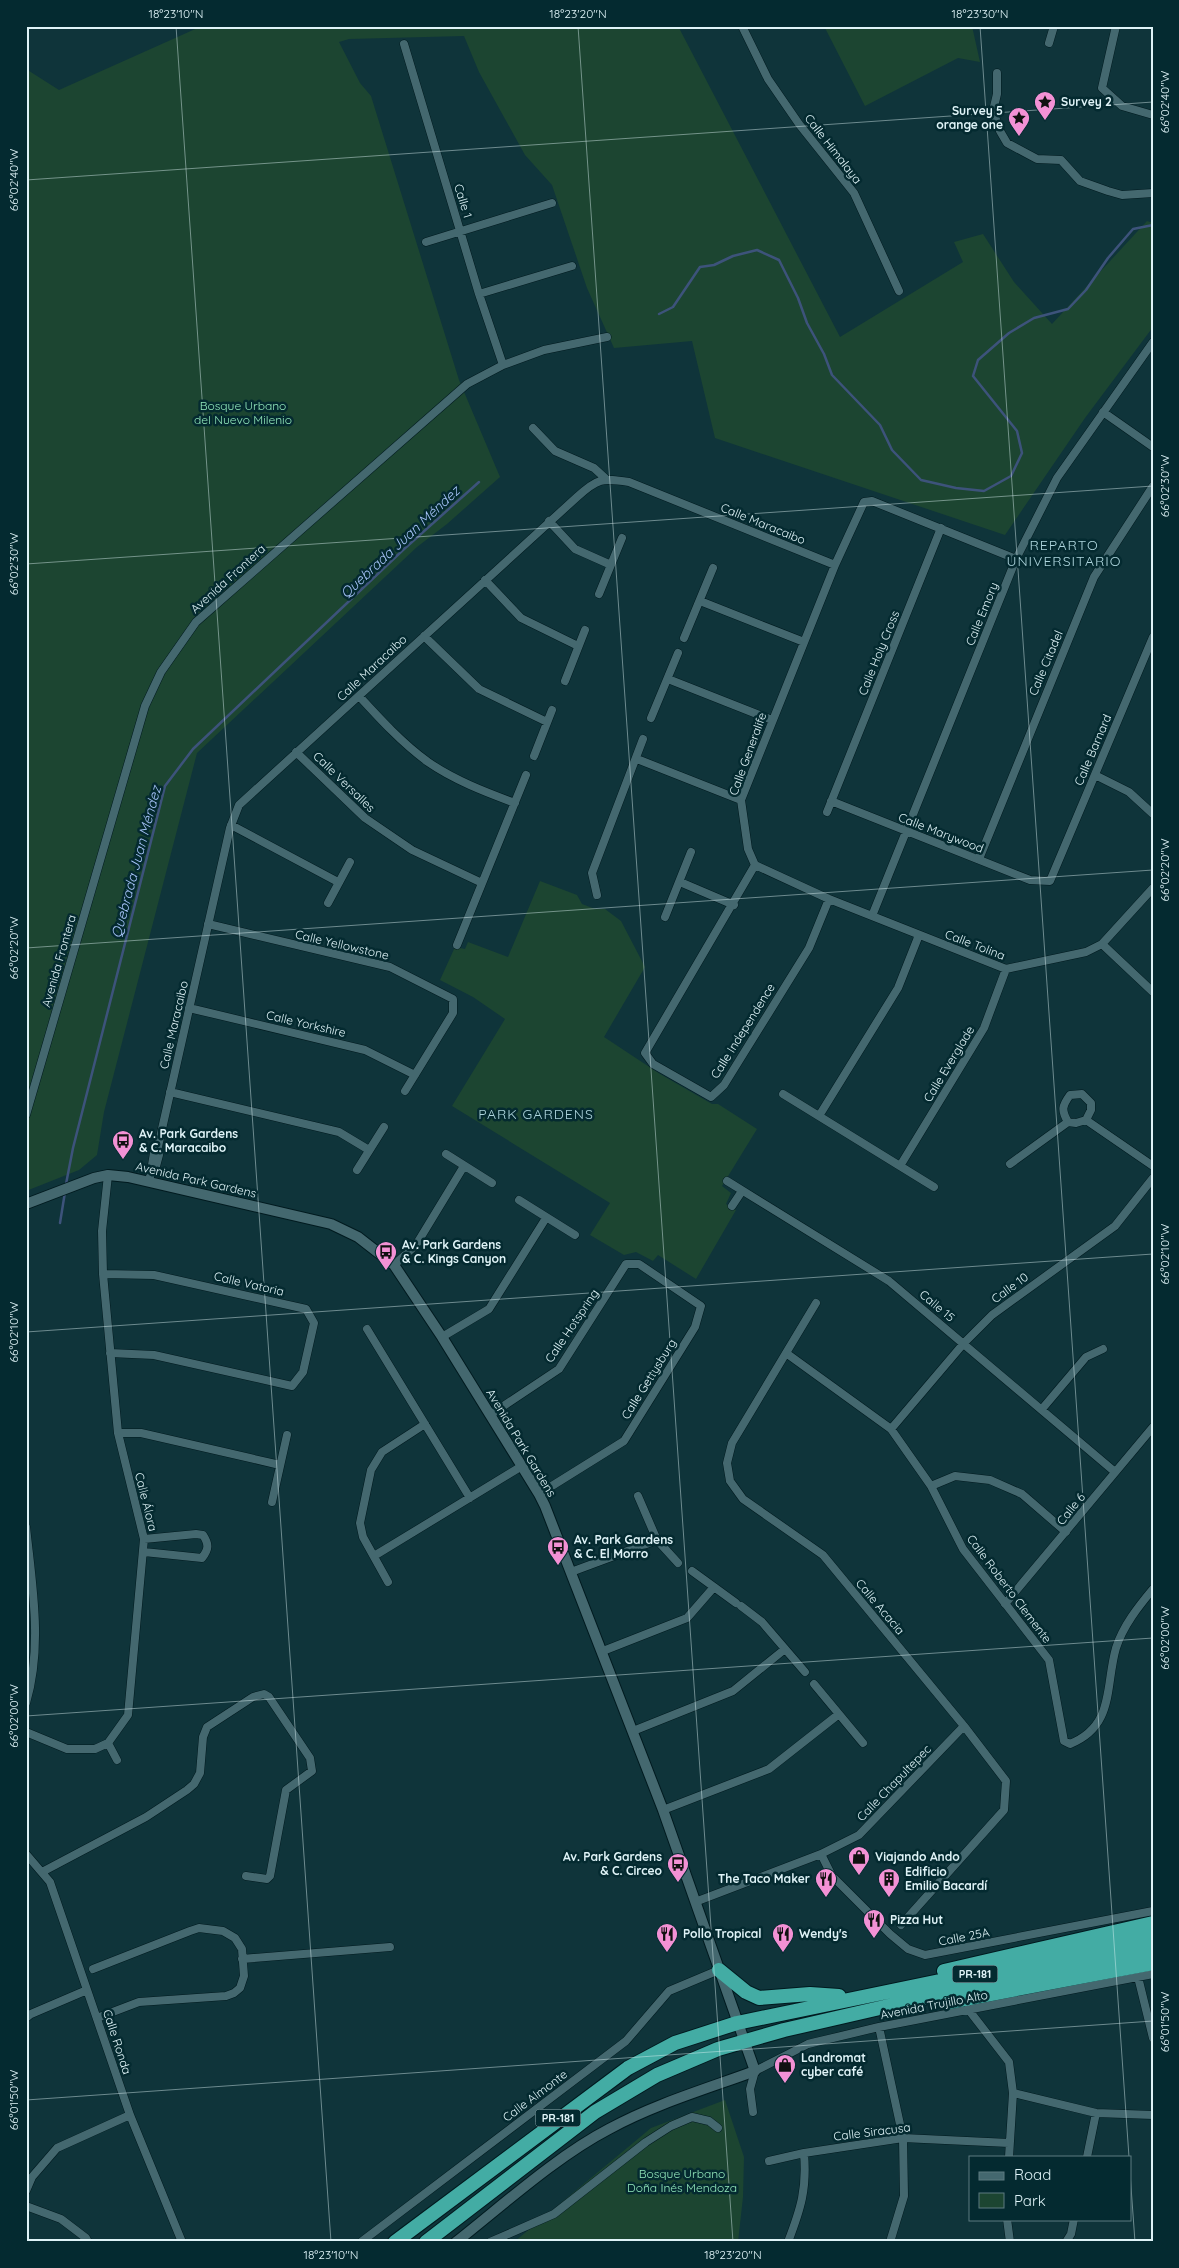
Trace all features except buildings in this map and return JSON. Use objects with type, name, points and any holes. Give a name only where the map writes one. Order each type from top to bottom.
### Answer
[{"type":"highway","points":[[905,1988],[947,1970],[1153,1924]]},
{"type":"highway","name":"PR-181","points":[[426,2242],[595,2112],[657,2076],[718,2049],[784,2030],[1153,1937]]},
{"type":"highway","name":"PR-181","points":[[395,2242],[628,2068],[675,2043],[737,2023],[857,1997],[1153,1949]]},
{"type":"highway","points":[[784,2030],[832,2027],[1153,1963]]},
{"type":"highway","points":[[719,1970],[746,1992],[759,1998],[810,1994],[857,1997]]},
{"type":"street","name":"Calle Himalaya","points":[[742,26],[768,79],[799,124],[854,193],[899,290]]},
{"type":"street","points":[[1049,43],[1054,26]]},
{"type":"street","points":[[1116,26],[1102,88],[1122,106],[1153,115]]},
{"type":"street","name":"Calle 1","points":[[404,44],[478,294],[503,364]]},
{"type":"street","points":[[997,73],[993,111],[995,120],[1007,143],[1015,149],[1042,160],[1061,160],[1080,181],[1108,191],[1122,195],[1153,193]]},
{"type":"street","points":[[426,242],[552,204]]},
{"type":"street","points":[[478,294],[572,266]]},
{"type":"street","name":"Avenida Frontera","points":[[26,1115],[144,706],[160,672],[196,622],[467,384],[503,364],[544,350],[607,337]]},
{"type":"street","name":"Calle Emory","points":[[872,916],[1016,559],[1057,478],[1153,342]]},
{"type":"street","points":[[1103,412],[1153,446]]},
{"type":"street","points":[[533,428],[554,451],[594,468],[605,478]]},
{"type":"street","name":"Calle Maracaibo","points":[[150,1177],[231,825],[239,805],[549,521],[590,485],[605,478],[629,482],[835,565]]},
{"type":"street","name":"Calle Citadel","points":[[979,859],[1094,577],[1153,486]]},
{"type":"street","name":"Calle Generalife","points":[[755,865],[748,849],[741,800],[835,565],[864,502],[872,501],[881,504],[941,528]]},
{"type":"street","points":[[549,521],[575,549],[611,565]]},
{"type":"street","points":[[941,528],[1016,559]]},
{"type":"street","name":"Calle Holy Cross","points":[[831,801],[941,528]]},
{"type":"street","points":[[599,594],[622,538]]},
{"type":"street","points":[[684,638],[712,568]]},
{"type":"street","points":[[484,580],[521,618],[578,646]]},
{"type":"street","points":[[700,600],[804,642]]},
{"type":"street","points":[[565,681],[585,630]]},
{"type":"street","points":[[424,636],[479,689],[547,722]]},
{"type":"street","name":"Calle Barnard","points":[[1054,872],[1153,637]]},
{"type":"street","points":[[651,718],[678,652]]},
{"type":"street","points":[[668,678],[772,720]]},
{"type":"street","points":[[359,696],[387,727],[429,762],[470,786],[515,803]]},
{"type":"street","points":[[534,756],[552,710]]},
{"type":"street","points":[[597,895],[592,872],[637,759],[643,739]]},
{"type":"street","name":"Calle Versalles","points":[[296,752],[365,818],[412,850],[482,883]]},
{"type":"street","points":[[637,759],[741,800]]},
{"type":"street","points":[[457,945],[526,775]]},
{"type":"street","points":[[1095,775],[1129,792],[1153,814]]},
{"type":"street","points":[[827,812],[831,801]]},
{"type":"street","name":"Calle Marywood","points":[[831,801],[1030,880],[1050,881],[1054,872]]},
{"type":"street","points":[[231,825],[338,882]]},
{"type":"street","points":[[665,917],[691,852]]},
{"type":"street","points":[[328,903],[350,862]]},
{"type":"street","points":[[680,882],[734,905],[755,865]]},
{"type":"street","name":"Calle Tolina","points":[[755,865],[828,899],[1006,969],[1086,952],[1102,944]]},
{"type":"street","points":[[1153,888],[1102,944],[1153,992]]},
{"type":"street","name":"Calle Independence","points":[[734,905],[645,1053],[653,1064],[711,1097],[724,1086],[809,948],[828,899]]},
{"type":"street","name":"Calle Yellowstone","points":[[208,924],[390,967],[453,999],[453,1013],[414,1075]]},
{"type":"street","points":[[819,1116],[898,988],[919,935]]},
{"type":"street","name":"Calle Everglade","points":[[900,1166],[984,1028],[1006,969]]},
{"type":"street","name":"Calle Yorkshire","points":[[189,1008],[365,1050],[414,1075]]},
{"type":"street","points":[[404,1091],[414,1075]]},
{"type":"street","points":[[170,1092],[339,1132],[369,1150]]},
{"type":"street","points":[[783,1094],[934,1187]]},
{"type":"street","points":[[1010,1164],[1068,1122],[1076,1123],[1086,1120],[1091,1110],[1091,1103],[1082,1094],[1070,1095],[1062,1105],[1063,1114],[1068,1122]]},
{"type":"street","points":[[1086,1120],[1153,1166]]},
{"type":"street","points":[[357,1170],[384,1128]]},
{"type":"street","points":[[446,1154],[492,1183]]},
{"type":"street","points":[[394,1265],[416,1245],[464,1166]]},
{"type":"street","name":"Avenida Park Gardens","points":[[26,1204],[73,1185],[108,1175],[150,1177],[331,1224],[358,1237],[394,1265],[442,1337],[539,1494],[663,1810],[755,2071]]},
{"type":"street","name":"Calle Álora","points":[[108,1175],[107,1201],[102,1231],[103,1274],[110,1353],[118,1433],[144,1538],[128,1715],[108,1742]]},
{"type":"street","name":"Calle 10","points":[[891,1429],[964,1344],[992,1315],[1115,1226],[1153,1178]]},
{"type":"street","name":"Calle 15","points":[[728,1181],[889,1281],[1115,1472]]},
{"type":"street","points":[[732,1206],[742,1191]]},
{"type":"street","points":[[519,1200],[575,1235]]},
{"type":"street","points":[[442,1337],[489,1309],[546,1218]]},
{"type":"street","name":"Calle Hotspring","points":[[490,1415],[558,1370],[626,1264],[639,1264]]},
{"type":"street","name":"Calle Gettysburg","points":[[539,1494],[624,1440],[695,1327],[702,1306],[639,1264]]},
{"type":"street","name":"Calle Vatoria","points":[[103,1274],[154,1275],[306,1309],[314,1322],[303,1372],[292,1386],[154,1354],[110,1353]]},
{"type":"street","name":"Calle Acacia","points":[[816,1303],[732,1443],[727,1463],[730,1482],[743,1499],[823,1555],[1006,1780],[1004,1810],[901,1925]]},
{"type":"street","points":[[367,1329],[470,1498]]},
{"type":"street","points":[[1042,1409],[1086,1357],[1103,1349]]},
{"type":"street","name":"Calle Roberto Clemente","points":[[786,1353],[891,1429],[931,1486],[963,1550],[1049,1660],[1064,1741],[1070,1744],[1084,1738],[1105,1712],[1116,1648],[1133,1613],[1153,1589]]},
{"type":"street","points":[[388,1582],[363,1537],[360,1523],[371,1470],[382,1452],[425,1424]]},
{"type":"street","name":"Calle 6","points":[[1005,1604],[1153,1427]]},
{"type":"street","points":[[118,1433],[142,1433],[280,1465]]},
{"type":"street","points":[[272,1502],[287,1435]]},
{"type":"street","points":[[374,1556],[522,1466]]},
{"type":"street","points":[[931,1486],[955,1476],[990,1480],[1022,1494],[1066,1532]]},
{"type":"street","points":[[638,1496],[657,1540],[678,1563]]},
{"type":"street","points":[[26,1527],[29,1592],[35,1620],[33,1680],[26,1703]]},
{"type":"street","points":[[144,1538],[196,1534],[203,1535],[208,1542],[207,1551],[202,1558],[144,1552]]},
{"type":"street","points":[[571,1572],[657,1540]]},
{"type":"street","points":[[692,1571],[762,1622],[805,1672]]},
{"type":"street","points":[[602,1651],[687,1618],[714,1587]]},
{"type":"street","points":[[26,1621],[35,1620]]},
{"type":"street","points":[[633,1731],[734,1691],[785,1649]]},
{"type":"street","points":[[814,1684],[863,1742]]},
{"type":"street","points":[[42,1872],[146,1817],[187,1790],[194,1784],[200,1773],[203,1737],[207,1727],[253,1697],[264,1694],[269,1697],[310,1758],[312,1770],[286,1790],[270,1876],[267,1879],[246,1876]]},
{"type":"street","points":[[663,1810],[769,1769],[839,1714]]},
{"type":"street","name":"Calle Chapultepec","points":[[696,1902],[821,1854],[859,1836],[964,1726]]},
{"type":"street","points":[[26,1732],[67,1749],[95,1749],[108,1742],[116,1760]]},
{"type":"street","name":"Calle Ronda","points":[[26,1854],[50,1882],[130,2115],[182,2242]]},
{"type":"street","name":"Calle 25A","points":[[821,1854],[832,1876],[890,1934],[908,1949],[925,1955],[1153,1911]]},
{"type":"street","points":[[93,1969],[199,1928],[223,1930],[235,1938],[242,1949],[244,1976],[240,1988],[234,1994],[139,2002],[97,2018]]},
{"type":"street","points":[[242,1959],[390,1947]]},
{"type":"street","name":"Calle Almonte","points":[[361,2242],[626,2041],[669,1991],[719,1970]]},
{"type":"street","name":"Avenida Trujillo Alto","points":[[755,2071],[808,2044],[879,2027],[1153,1974]]},
{"type":"street","points":[[1138,1977],[1153,2038]]},
{"type":"street","points":[[26,2018],[31,2014],[88,1990]]},
{"type":"street","points":[[968,2010],[1007,2058],[1013,2093],[1009,2156]]},
{"type":"street","points":[[879,2027],[903,2138],[904,2196],[890,2242]]},
{"type":"street","points":[[754,2112],[750,2089],[755,2071]]},
{"type":"street","points":[[456,2242],[564,2158],[608,2129],[653,2108],[755,2071]]},
{"type":"street","points":[[1013,2093],[1096,2113],[1153,2115]]},
{"type":"street","points":[[1087,2156],[1096,2113]]},
{"type":"street","points":[[26,2191],[32,2177],[57,2148],[130,2115]]},
{"type":"street","points":[[490,2242],[554,2214],[646,2142],[671,2126],[692,2118],[709,2121],[718,2128]]},
{"type":"street","name":"Calle Siracusa","points":[[769,2161],[804,2153],[903,2138],[1009,2143]]},
{"type":"street","points":[[788,2242],[800,2211],[806,2179],[804,2153]]},
{"type":"street","points":[[26,2206],[61,2219],[86,2238],[88,2242]]},
{"type":"street","points":[[1007,2220],[1010,2242]]},
{"type":"street","points":[[1066,2242],[1071,2234],[1074,2220]]},
{"type":"green space","name":"Bosque Urbano del Nuevo Milenio","points":[[202,26],[678,26],[840,337],[963,262],[954,242],[983,234],[1014,282],[1052,324],[1147,221],[1153,223],[1153,327],[1085,418],[1005,535],[715,438],[692,341],[614,348],[587,288],[552,185],[525,155],[479,72],[464,36],[349,39],[339,42],[360,83],[371,96],[459,380],[500,477],[447,524],[417,547],[197,753],[104,1112],[97,1155],[79,1170],[26,1191],[26,69],[59,90]]},
{"type":"green space","points":[[824,26],[972,26],[980,62],[958,58],[865,106]]},
{"type":"green space","points":[[540,881],[577,895],[582,904],[595,909],[605,909],[621,921],[645,967],[604,1037],[660,1074],[712,1104],[718,1104],[757,1129],[722,1186],[731,1193],[726,1204],[736,1210],[696,1279],[658,1255],[653,1261],[636,1252],[624,1255],[590,1235],[610,1203],[452,1106],[505,1019],[473,997],[440,980],[455,947],[465,949],[468,942],[508,957]]},
{"type":"green space","name":"Bosque Urbano Doña Inés Mendoza","points":[[725,2100],[744,2157],[743,2197],[738,2242],[514,2242],[651,2128]]},
{"type":"waterway","name":"Quebrada Juan Méndez","points":[[659,314],[673,307],[700,267],[714,265],[733,256],[757,250],[779,260],[798,298],[807,323],[824,354],[832,375],[880,425],[892,450],[921,480],[956,488],[984,491],[1011,476],[1022,453],[1017,431],[973,376],[978,360],[1009,333],[1034,318],[1068,309],[1086,290],[1108,258],[1133,229],[1153,225]]},
{"type":"waterway","name":"Quebrada Juan Méndez","points":[[66,1184],[73,1148],[165,786],[193,749],[403,550],[479,482]]},
{"type":"waterway","name":"Quebrada Juan Méndez","points":[[60,1223],[65,1192]]},
{"type":"place","name":"Survey 2","points":[[1045,121]]},
{"type":"place","name":"Survey 5 orange one","points":[[1019,137]]},
{"type":"place","name":"Av. Park Gardens & C. Maracaibo","points":[[123,1160]]},
{"type":"place","name":"Av. Park Gardens & C. Kings Canyon","points":[[386,1271]]},
{"type":"place","name":"Av. Park Gardens & C. El Morro","points":[[558,1566]]},
{"type":"place","name":"Viajando Ando","points":[[859,1876]]},
{"type":"place","name":"Av. Park Gardens & C. Circeo","points":[[678,1883]]},
{"type":"place","name":"The Taco Maker","points":[[826,1898]]},
{"type":"place","name":"Edificio Emilio Bacardí","points":[[889,1898]]},
{"type":"place","name":"Pizza Hut","points":[[874,1939]]},
{"type":"place","name":"Pollo Tropical","points":[[667,1953]]},
{"type":"place","name":"Wendy's","points":[[783,1953]]},
{"type":"place","name":"Landromat cyber café","points":[[785,2084]]},
{"type":"district","name":"REPARTO UNIVERSITARIO","points":[[1064,554]]},
{"type":"district","name":"PARK GARDENS","points":[[536,1114]]}]
